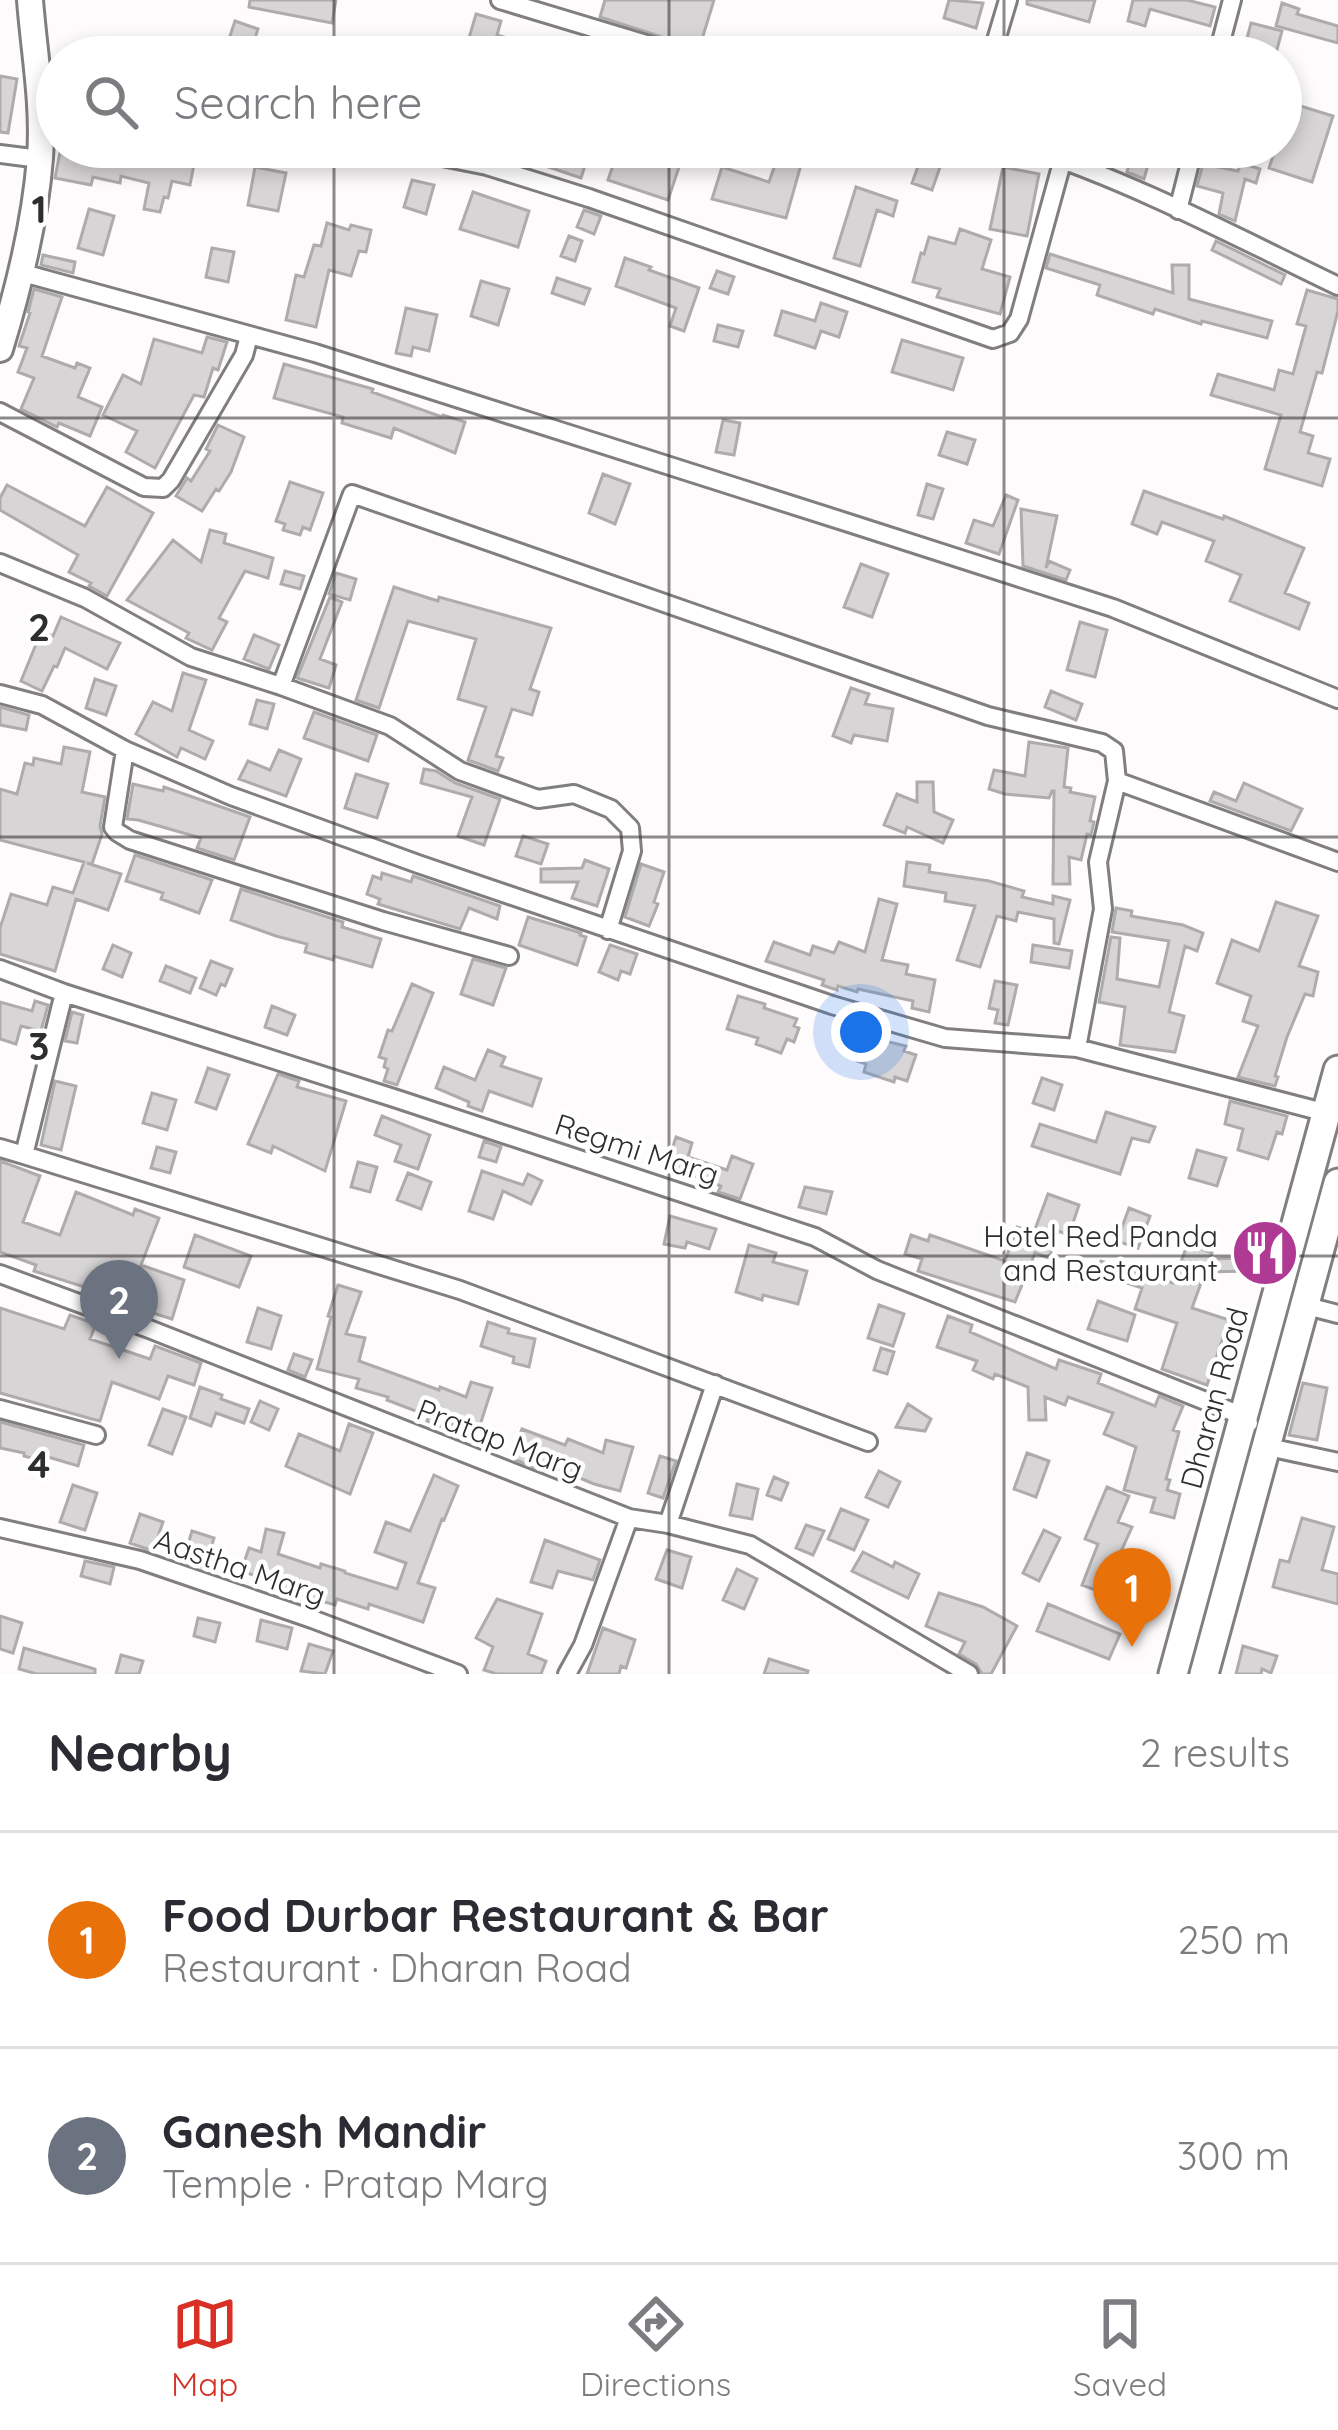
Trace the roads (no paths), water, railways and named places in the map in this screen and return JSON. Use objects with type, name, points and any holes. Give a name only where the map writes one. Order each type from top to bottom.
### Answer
[{"type":"main road","points":[[30,0],[36,36]]},
{"type":"main road","points":[[0,349],[23,273],[39,168]]},
{"type":"main road","name":"Dharan Road","points":[[1174,1674],[1338,1070]]},
{"type":"main road","name":"Dharan Road","points":[[1204,1674],[1338,1183]]},
{"type":"street","points":[[500,0],[619,36]]},
{"type":"street","points":[[997,36],[1008,0]]},
{"type":"street","points":[[1223,36],[1232,0]]},
{"type":"street","points":[[0,154],[36,158]]},
{"type":"street","points":[[494,168],[993,339],[1010,333],[1019,320],[1061,168]]},
{"type":"street","points":[[1084,168],[1338,286]]},
{"type":"street","points":[[1178,210],[1189,168]]},
{"type":"street","points":[[23,273],[336,359],[1113,608],[1338,699]]},
{"type":"street","points":[[0,412],[144,487],[163,488],[244,355],[249,336]]},
{"type":"street","points":[[281,686],[352,494],[988,716],[1102,743],[1114,751],[1117,781],[1098,862],[1103,909],[1077,1048]]},
{"type":"street","points":[[0,563],[85,598],[191,657],[391,726],[460,771],[538,799],[574,794],[611,809],[629,828],[632,851],[608,930]]},
{"type":"street","points":[[0,694],[42,705],[125,749],[231,796],[832,1005],[945,1038],[1077,1048],[1328,1113]]},
{"type":"street","points":[[125,749],[113,826],[130,840],[509,956]]},
{"type":"street","points":[[1117,781],[1338,862]]},
{"type":"street","name":"Regmi Marg","points":[[0,970],[815,1237],[877,1270],[1243,1416]]},
{"type":"street","points":[[24,1155],[64,994]]},
{"type":"street","points":[[0,1148],[460,1291],[868,1442]]},
{"type":"street","name":"Pratap Marg","points":[[0,1274],[628,1518],[750,1545],[968,1674]]},
{"type":"street","points":[[1303,1305],[1338,1314]]},
{"type":"street","points":[[668,1524],[716,1384]]},
{"type":"street","points":[[0,1409],[96,1435]]},
{"type":"street","points":[[1243,1416],[1268,1447],[1338,1462]]},
{"type":"street","points":[[567,1674],[584,1645],[628,1518]]},
{"type":"street","name":"Aastha Marg","points":[[0,1528],[140,1560],[458,1674]]},
{"type":"place","name":"Hotel Red Panda and Restaurant","points":[[1265,1253]]},
{"type":"place","name":"Ganesh Mandir","points":[[119,1359]]},
{"type":"place","name":"Food Durbar Restaurant & Bar","points":[[1132,1647]]}]
